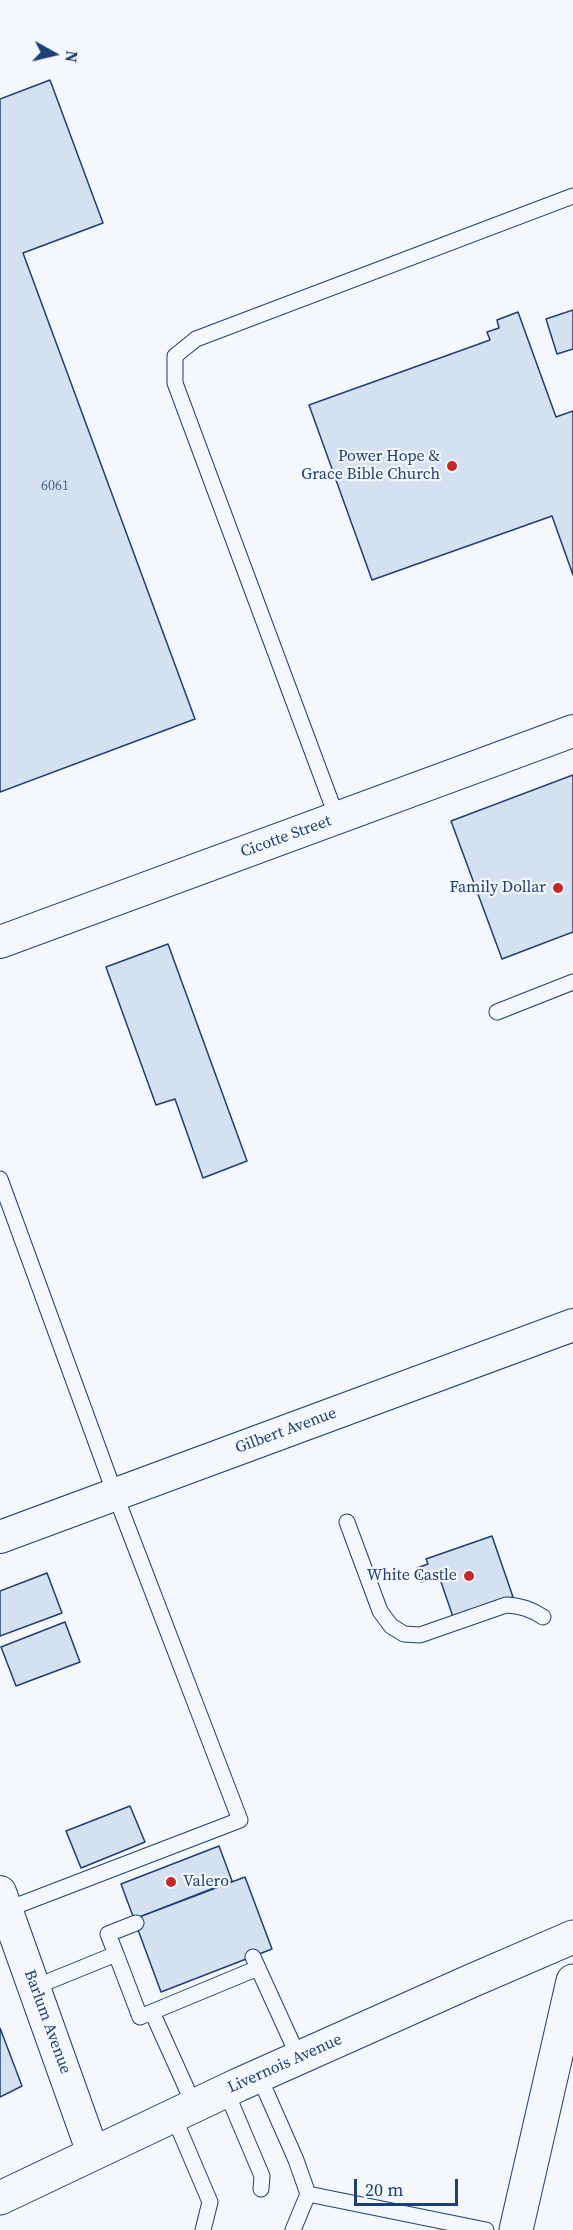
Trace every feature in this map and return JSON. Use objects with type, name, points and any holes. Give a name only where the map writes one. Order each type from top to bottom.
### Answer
[{"type":"main road","name":"Livernois Avenue","points":[[0,2198],[184,2110],[573,1937]]},
{"type":"main road","points":[[516,2230],[573,1981]]},
{"type":"street","name":"Cicotte Street","points":[[0,942],[573,731]]},
{"type":"street","name":"Gilbert Avenue","points":[[0,1537],[573,1326]]},
{"type":"street","name":"Barlum Avenue","points":[[2,1905],[35,1987],[93,2153]]},
{"type":"lane","points":[[338,818],[175,382],[175,356],[196,339],[573,196]]},
{"type":"lane","points":[[496,1012],[573,981]]},
{"type":"lane","points":[[0,1179],[115,1494],[240,1820],[2,1905]]},
{"type":"lane","points":[[347,1522],[380,1611],[391,1626],[404,1634],[420,1635],[506,1605],[532,1610],[543,1617]]},
{"type":"lane","points":[[136,1923],[108,1934],[140,2017],[192,1988],[255,1963],[300,2058]]},
{"type":"lane","points":[[35,1987],[116,1954]]},
{"type":"lane","points":[[152,2012],[184,2110],[210,2202],[203,2230]]},
{"type":"lane","points":[[259,2076],[296,2160],[308,2194],[293,2230]]},
{"type":"lane","points":[[226,2091],[262,2176],[261,2189]]},
{"type":"lane","points":[[308,2194],[486,2230]]},
{"type":"building","points":[[50,80],[103,223],[23,253],[195,719],[0,792],[0,99]]},
{"type":"building","points":[[573,310],[573,349],[557,354],[546,319]]},
{"type":"building","name":"Power Hope & Grace Bible Church","points":[[518,312],[556,417],[573,411],[573,575],[552,516],[372,580],[309,405],[490,340],[487,332],[499,328],[497,320]]},
{"type":"building","points":[[573,775],[573,932],[502,959],[451,821]]},
{"type":"building","points":[[168,944],[247,1161],[203,1178],[175,1099],[156,1105],[106,967]]},
{"type":"building","points":[[492,1536],[513,1597],[453,1617],[439,1576],[421,1582],[417,1568],[428,1564],[426,1559]]},
{"type":"building","points":[[47,1573],[62,1613],[0,1636],[0,1591]]},
{"type":"building","points":[[65,1622],[80,1662],[16,1686],[1,1647]]},
{"type":"building","points":[[130,1806],[145,1842],[81,1868],[66,1831]]},
{"type":"building","points":[[219,1846],[232,1881],[134,1919],[121,1884]]},
{"type":"building","points":[[245,1877],[272,1949],[161,1992],[134,1919]]},
{"type":"building","points":[[0,2028],[22,2086],[0,2097]]},
{"type":"place","name":"Power Hope & Grace Bible Church","points":[[452,466]]},
{"type":"place","name":"Family Dollar","points":[[558,888]]},
{"type":"place","name":"White Castle","points":[[469,1576]]},
{"type":"place","name":"Valero","points":[[171,1882]]}]
